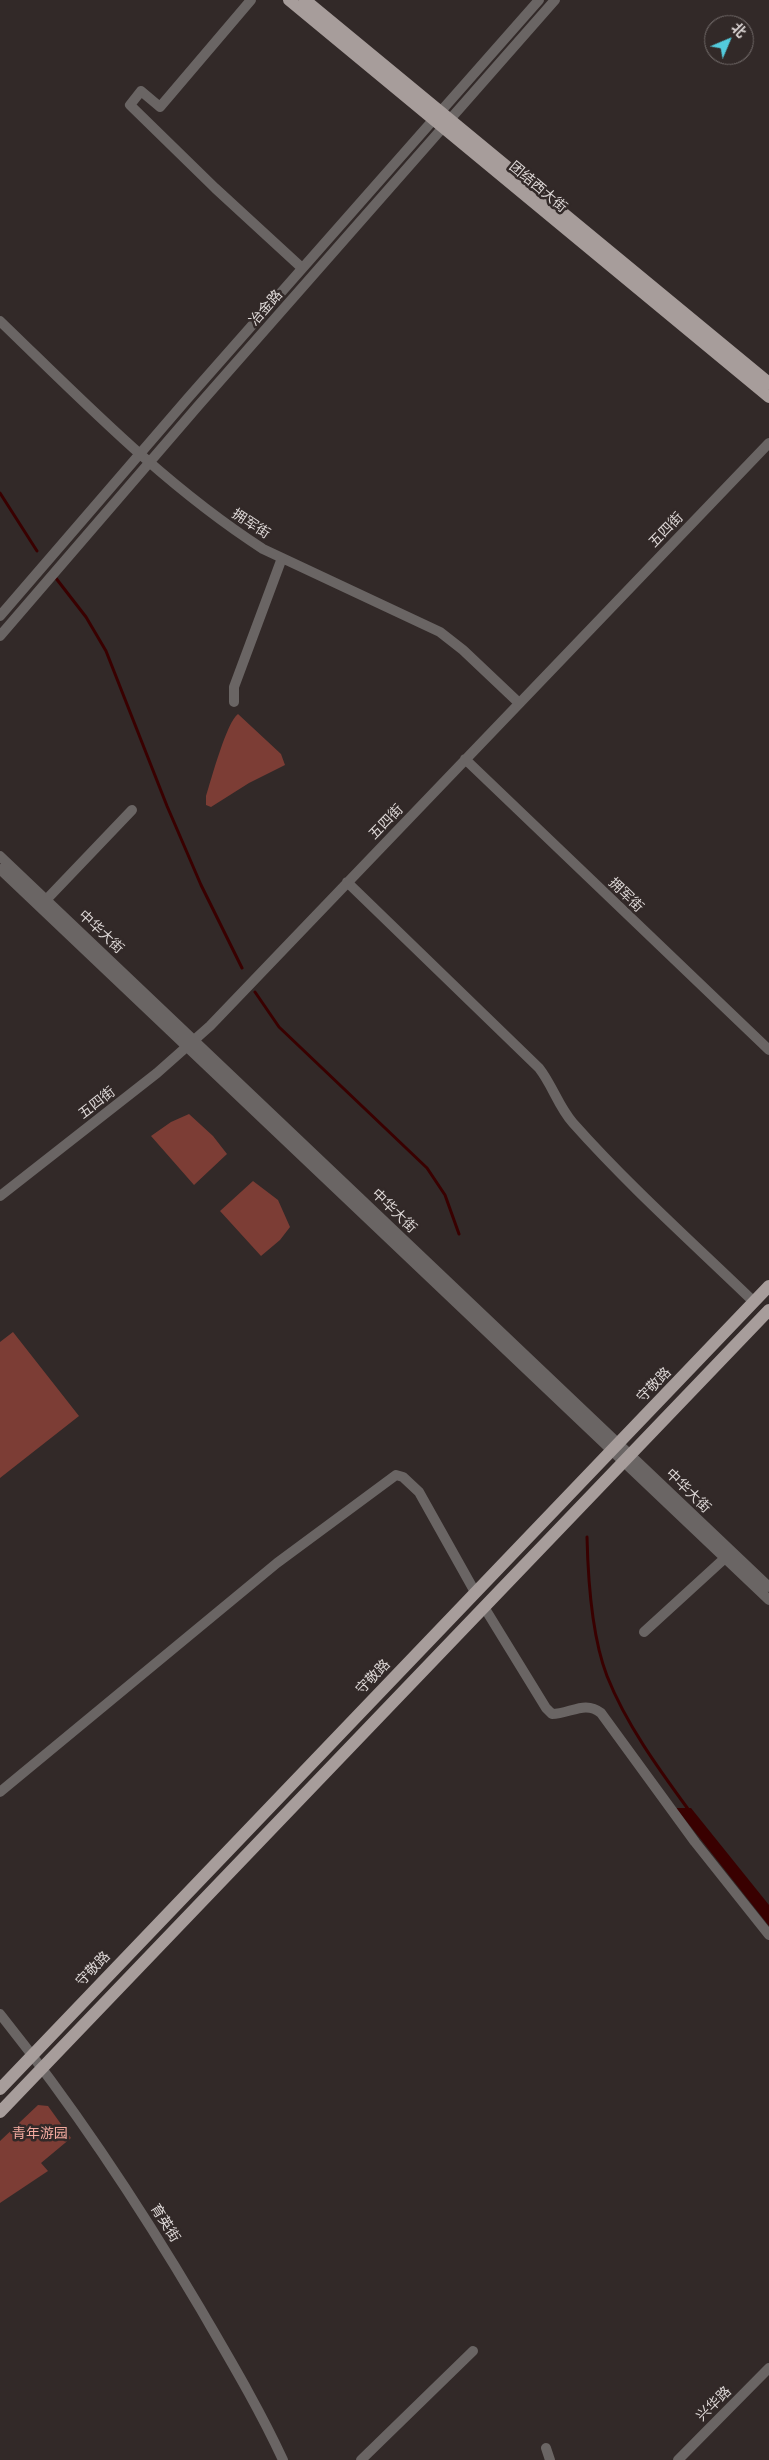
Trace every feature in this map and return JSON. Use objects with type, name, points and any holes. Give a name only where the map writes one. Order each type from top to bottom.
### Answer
[{"type":"main road","name":"团结西大街","points":[[289,0],[442,120],[769,383]]},
{"type":"main road","name":"团结西大街","points":[[306,0],[442,120],[769,397]]},
{"type":"main road","name":"守敬路","points":[[0,2089],[769,1286]]},
{"type":"main road","points":[[0,2112],[769,1310]]},
{"type":"street","points":[[251,0],[160,107],[141,92],[130,105],[215,188],[302,268]]},
{"type":"street","name":"冶金路","points":[[0,636],[442,120],[539,0]]},
{"type":"street","name":"冶金路","points":[[0,616],[302,268],[555,0]]},
{"type":"street","name":"拥军街","points":[[0,321],[140,454],[239,534],[282,558],[440,632],[463,650],[519,704]]},
{"type":"street","name":"五四街","points":[[0,1196],[157,1073],[191,1043],[769,443]]},
{"type":"street","points":[[234,702],[234,687],[237,678],[282,558]]},
{"type":"street","name":"拥军街","points":[[465,759],[769,1050]]},
{"type":"street","points":[[46,900],[132,810]]},
{"type":"street","name":"中华大街","points":[[0,856],[191,1043],[615,1447],[769,1587]]},
{"type":"street","name":"中华大街","points":[[0,869],[191,1043]]},
{"type":"street","points":[[347,882],[539,1068],[550,1083],[557,1101],[573,1123],[624,1177],[754,1302]]},
{"type":"street","name":"中华大街","points":[[627,1458],[769,1600]]},
{"type":"street","points":[[0,1792],[277,1563],[396,1475],[403,1477],[419,1492],[475,1592]]},
{"type":"street","points":[[644,1632],[725,1558]]},
{"type":"street","points":[[484,1607],[542,1702],[552,1714],[561,1714],[584,1706],[594,1707],[601,1713],[695,1842],[769,1935]]},
{"type":"street","name":"育英街","points":[[0,2014],[97,2142],[165,2248],[225,2351],[283,2460]]},
{"type":"street","points":[[361,2460],[473,2352]]},
{"type":"street","name":"兴华路","points":[[678,2460],[769,2368]]},
{"type":"street","points":[[546,2448],[550,2460]]},
{"type":"green space","points":[[238,714],[281,754],[285,765],[249,783],[211,807],[206,805],[206,796],[215,765],[224,739]]},
{"type":"green space","points":[[189,1114],[213,1136],[227,1154],[194,1185],[151,1136],[171,1122]]},
{"type":"green space","points":[[253,1181],[278,1200],[290,1227],[280,1240],[261,1256],[220,1211]]},
{"type":"green space","points":[[13,1332],[79,1416],[0,1478],[0,1342]]},
{"type":"green space","name":"青年游园","points":[[38,2105],[48,2106],[71,2138],[41,2163],[48,2171],[0,2203],[0,2141]]},
{"type":"shaded area","points":[[676,1808],[691,1808],[769,1905],[769,1926]]},
{"type":"waterway","points":[[0,493],[37,551]]},
{"type":"waterway","points":[[55,577],[86,617],[106,651],[167,806],[201,885],[242,968]]},
{"type":"waterway","points":[[255,992],[279,1027],[427,1168],[445,1195],[459,1234]]},
{"type":"waterway","points":[[587,1537],[588,1571],[594,1626],[607,1676],[633,1728],[654,1762],[688,1809]]}]
